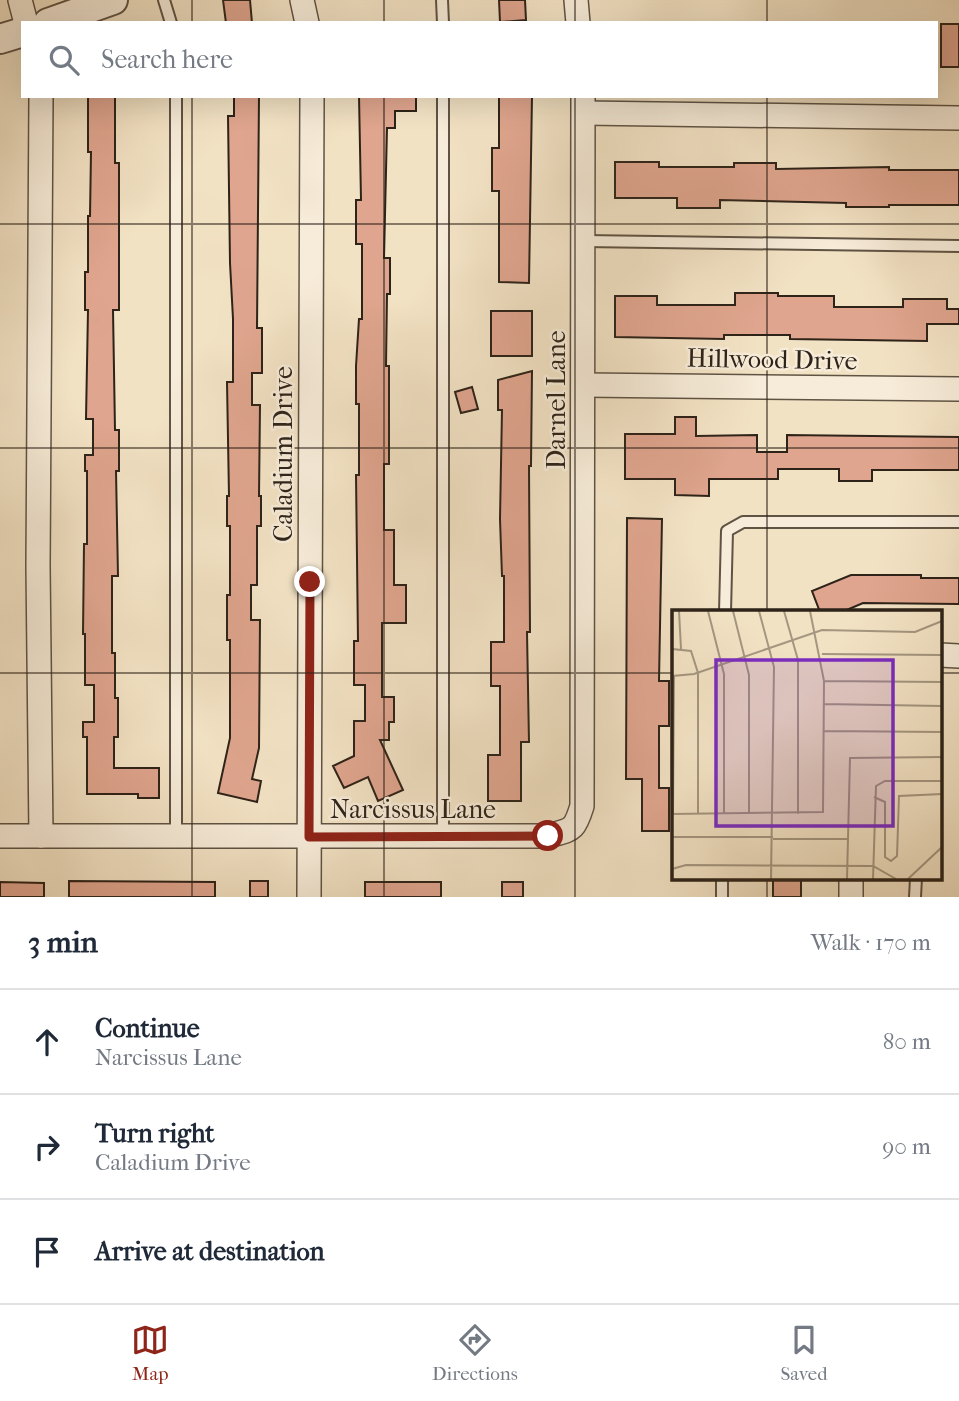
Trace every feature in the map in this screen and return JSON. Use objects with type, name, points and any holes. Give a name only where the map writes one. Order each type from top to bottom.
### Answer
[{"type":"street","points":[[20,0],[25,21]]},
{"type":"street","points":[[54,21],[113,0]]},
{"type":"street","points":[[302,0],[307,21]]},
{"type":"street","points":[[576,0],[578,21]]},
{"type":"street","points":[[0,39],[21,33]]},
{"type":"street","points":[[41,98],[38,552],[41,836]]},
{"type":"street","name":"Caladium Drive","points":[[309,897],[312,98]]},
{"type":"street","points":[[584,105],[959,118]]},
{"type":"street","name":"Darnel Lane","points":[[582,704],[584,105]]},
{"type":"street","name":"Hillwood Drive","points":[[584,385],[959,389]]},
{"type":"street","name":"Narcissus Lane","points":[[0,836],[548,836],[577,825],[582,806],[582,704]]},
{"type":"lane","points":[[164,0],[170,21]]},
{"type":"lane","points":[[442,0],[443,21]]},
{"type":"lane","points":[[176,98],[176,837]]},
{"type":"lane","points":[[443,98],[443,837]]},
{"type":"lane","points":[[584,241],[959,246]]},
{"type":"lane","points":[[724,610],[727,531],[743,522],[959,522]]},
{"type":"building","points":[[223,0],[250,0],[252,21],[226,21]]},
{"type":"building","points":[[499,0],[525,0],[526,20],[500,21]]},
{"type":"building","points":[[941,24],[959,24],[959,67],[941,67]]},
{"type":"building","points":[[88,98],[115,98],[115,163],[119,163],[119,310],[113,310],[115,430],[119,430],[119,471],[116,471],[118,576],[112,576],[112,653],[115,653],[115,698],[118,698],[118,737],[114,737],[114,768],[159,768],[159,798],[138,798],[138,794],[87,794],[87,737],[83,737],[83,722],[94,722],[94,685],[85,685],[83,634],[84,544],[87,544],[85,455],[93,455],[93,419],[86,419],[88,310],[85,310],[85,272],[88,272],[91,152],[88,152]]},
{"type":"building","points":[[234,98],[259,98],[257,328],[262,328],[262,373],[252,373],[252,405],[260,405],[261,526],[257,526],[257,585],[251,585],[251,620],[260,620],[259,748],[252,779],[261,781],[257,802],[218,793],[230,738],[230,640],[227,640],[230,526],[227,526],[227,382],[233,382],[233,319],[228,116],[234,116]]},
{"type":"building","points":[[359,98],[416,98],[416,111],[395,111],[395,128],[387,128],[384,258],[390,258],[386,366],[389,366],[389,464],[384,464],[384,530],[394,530],[394,585],[406,585],[406,623],[382,623],[382,697],[394,697],[394,722],[389,722],[389,740],[380,740],[403,790],[378,801],[368,777],[344,788],[333,766],[354,756],[354,721],[365,721],[365,685],[354,685],[354,641],[358,641],[356,475],[359,475],[359,404],[356,404],[356,366],[359,319],[362,319],[362,244],[356,244],[356,200],[361,200]]},
{"type":"building","points":[[499,98],[532,98],[529,283],[499,282],[499,191],[492,191],[492,148],[499,148]]},
{"type":"building","points":[[615,162],[659,162],[659,167],[734,167],[734,163],[776,163],[776,169],[889,167],[889,170],[959,170],[959,205],[846,207],[846,203],[720,200],[720,208],[677,208],[677,198],[615,198]]},
{"type":"building","points":[[735,293],[834,296],[834,307],[903,307],[903,299],[947,299],[947,309],[959,309],[959,324],[927,324],[927,341],[790,339],[790,335],[724,335],[724,339],[615,337],[615,296],[657,296],[657,305],[735,305]]},
{"type":"building","points":[[491,311],[532,311],[532,356],[491,356]]},
{"type":"building","points":[[532,371],[529,466],[530,632],[527,632],[529,742],[521,742],[521,801],[488,801],[488,755],[500,755],[500,686],[491,686],[491,642],[504,642],[504,576],[500,519],[502,410],[498,410],[498,380]]},
{"type":"building","points":[[472,387],[478,409],[461,413],[455,392]]},
{"type":"building","points":[[675,417],[696,417],[696,436],[757,435],[757,452],[787,452],[787,435],[959,437],[959,470],[872,470],[872,481],[839,481],[839,469],[778,469],[778,479],[709,479],[709,496],[675,495],[675,479],[625,479],[625,434],[675,434]]},
{"type":"building","points":[[627,518],[662,519],[659,681],[669,681],[669,726],[659,726],[659,788],[669,788],[669,831],[642,831],[642,779],[626,779]]},
{"type":"building","points":[[851,575],[959,578],[959,604],[863,603],[847,610],[819,610],[812,591]]},
{"type":"building","points":[[773,880],[801,880],[801,897],[773,897]]},
{"type":"building","points":[[69,881],[215,882],[215,897],[69,897]]},
{"type":"building","points":[[250,881],[268,881],[268,897],[250,897]]},
{"type":"building","points":[[0,882],[44,883],[44,897],[0,897]]},
{"type":"building","points":[[365,882],[441,882],[441,897],[365,897]]},
{"type":"building","points":[[502,882],[523,882],[523,897],[502,897]]},
{"type":"route","points":[[310,582],[309,837],[548,836]]}]
